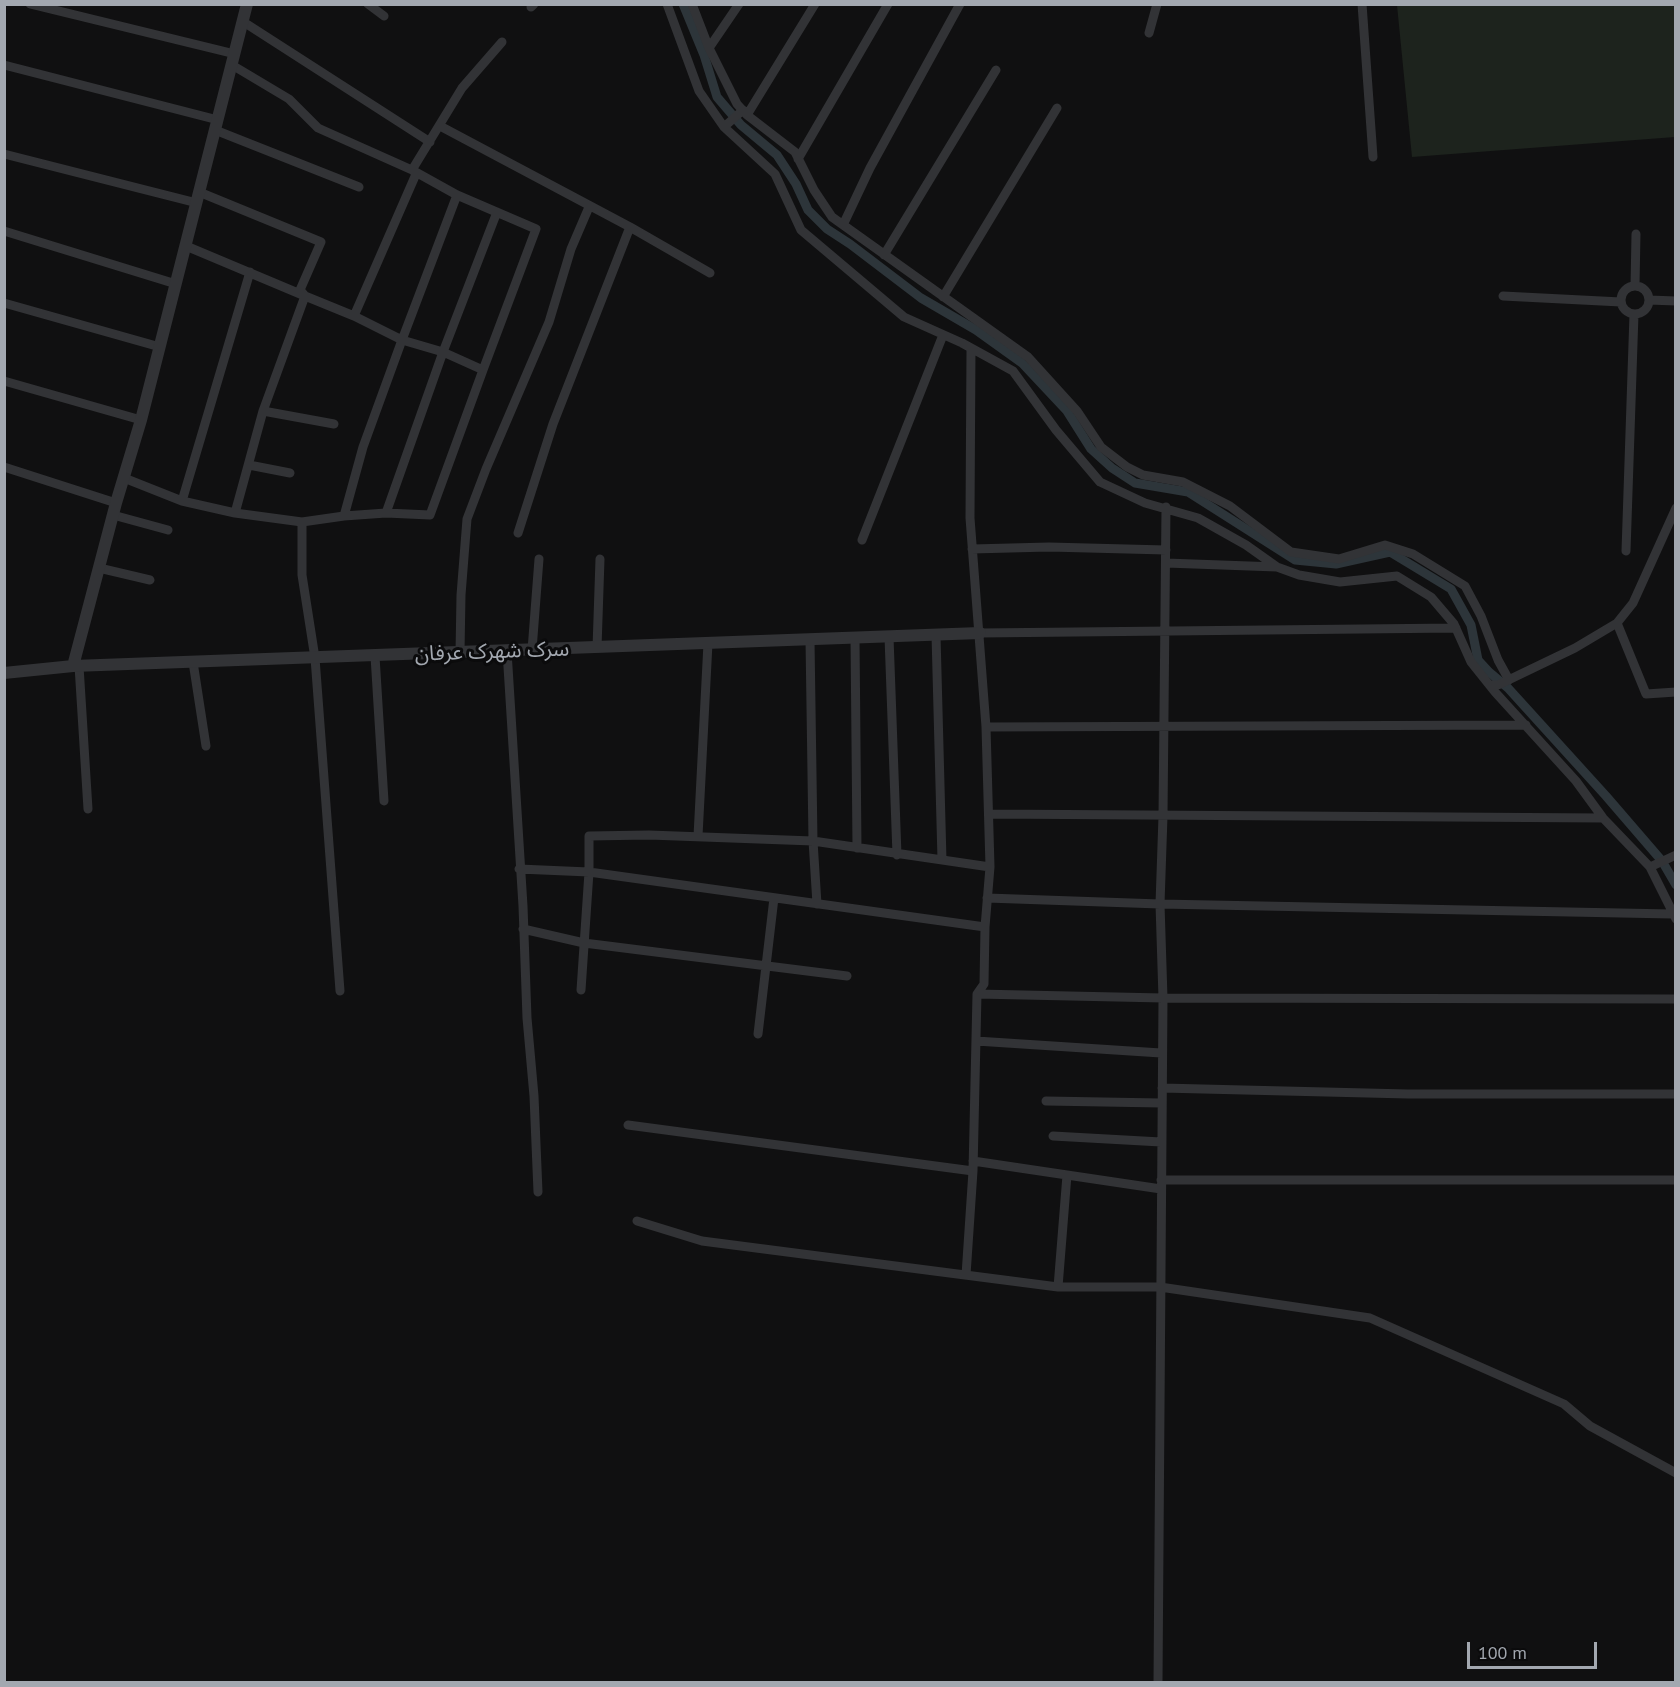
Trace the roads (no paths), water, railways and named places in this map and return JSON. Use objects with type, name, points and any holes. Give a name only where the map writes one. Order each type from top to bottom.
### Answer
[{"type":"street","points":[[30,4],[233,59],[289,99],[318,128],[414,172],[457,195],[536,229],[430,515],[386,513],[302,522],[235,513],[182,501],[124,478]]},
{"type":"street","points":[[88,809],[76,666],[99,568],[141,420],[247,4]]},
{"type":"street","points":[[368,4],[384,16]]},
{"type":"street","points":[[667,4],[699,91],[724,127],[775,174],[801,230],[904,317],[971,348],[1013,371],[1056,430],[1100,482],[1145,503],[1166,507],[1208,524],[1246,544],[1277,567],[1299,575],[1340,582],[1397,576],[1431,597],[1456,628],[1471,662],[1494,685],[1526,726],[1576,781],[1603,818],[1653,865],[1674,917],[987,898]]},
{"type":"street","points":[[692,4],[709,48],[737,104],[795,152],[814,190],[832,217],[1027,357],[1077,411],[1101,447],[1127,467],[1143,474],[1183,482],[1230,506],[1291,552],[1339,559],[1385,545],[1413,554],[1465,586],[1509,680]]},
{"type":"street","points":[[709,48],[739,4]]},
{"type":"street","points":[[724,127],[745,112],[815,4]]},
{"type":"street","points":[[798,159],[888,4]]},
{"type":"street","points":[[843,225],[870,168],[960,4]]},
{"type":"street","points":[[1149,33],[1157,4]]},
{"type":"street","points":[[1362,4],[1373,157]]},
{"type":"street","points":[[242,21],[430,142]]},
{"type":"street","points":[[354,316],[414,172],[430,142],[462,88],[502,42]]},
{"type":"street","points":[[4,65],[217,125],[359,187]]},
{"type":"street","points":[[884,255],[996,70]]},
{"type":"street","points":[[943,297],[1057,108]]},
{"type":"street","points":[[440,126],[630,227],[710,273]]},
{"type":"street","points":[[4,154],[198,197],[321,242],[300,290],[305,296]]},
{"type":"street","points":[[344,516],[363,447],[457,195]]},
{"type":"street","points":[[460,653],[461,596],[467,519],[549,322],[571,249],[590,207]]},
{"type":"street","points":[[386,513],[443,352],[497,212]]},
{"type":"street","points":[[518,533],[553,424],[630,227]]},
{"type":"street","points":[[4,231],[176,284]]},
{"type":"street","points":[[1635,286],[1636,234]]},
{"type":"street","points":[[186,246],[354,316],[402,340],[443,352],[483,370]]},
{"type":"street","points":[[182,501],[250,272]]},
{"type":"street","points":[[1635,286],[1643,289],[1649,300],[1643,311],[1634,314],[1625,310],[1621,302],[1623,292],[1635,286]]},
{"type":"street","points":[[235,513],[264,411],[305,296]]},
{"type":"street","points":[[1503,296],[1621,302]]},
{"type":"street","points":[[1649,300],[1676,301]]},
{"type":"street","points":[[4,303],[160,347]]},
{"type":"street","points":[[1626,551],[1634,314]]},
{"type":"street","points":[[862,540],[943,335]]},
{"type":"street","points":[[966,1275],[973,1166],[976,994],[984,984],[985,927],[990,867],[986,727],[970,518],[971,348]]},
{"type":"street","points":[[1013,371],[1027,357]]},
{"type":"street","points":[[4,381],[141,420]]},
{"type":"street","points":[[264,411],[334,424]]},
{"type":"street","points":[[249,465],[290,473]]},
{"type":"street","points":[[4,466],[168,530]]},
{"type":"street","points":[[1158,1683],[1162,1088],[1160,904],[1166,507]]},
{"type":"street","points":[[1494,685],[1575,648],[1617,623],[1633,603],[1676,508]]},
{"type":"street","points":[[302,522],[302,575],[315,658],[340,991]]},
{"type":"street","points":[[972,549],[1049,547],[1166,550]]},
{"type":"street","points":[[532,650],[539,559]]},
{"type":"street","points":[[597,648],[600,559]]},
{"type":"street","points":[[1166,563],[1277,567]]},
{"type":"street","points":[[99,568],[150,580]]},
{"type":"street","points":[[1617,623],[1646,694],[1676,692]]},
{"type":"street","points":[[980,633],[1456,628]]},
{"type":"street","name":"سرک شهرک عرفان","points":[[4,673],[76,666],[375,657],[980,633]]},
{"type":"street","points":[[936,635],[942,860]]},
{"type":"street","points":[[889,637],[897,855]]},
{"type":"street","points":[[855,638],[857,848]]},
{"type":"street","points":[[810,640],[813,841],[817,904]]},
{"type":"street","points":[[698,836],[708,644]]},
{"type":"street","points":[[507,651],[538,1192]]},
{"type":"street","points":[[375,657],[384,801]]},
{"type":"street","points":[[193,662],[207,746]]},
{"type":"street","points":[[986,727],[1526,726]]},
{"type":"street","points":[[989,814],[1603,818]]},
{"type":"street","points":[[581,990],[589,872],[589,836],[698,836],[813,841],[990,867]]},
{"type":"street","points":[[1653,865],[1673,856],[1676,866]]},
{"type":"street","points":[[519,869],[589,872],[985,927]]},
{"type":"street","points":[[758,1034],[774,898]]},
{"type":"street","points":[[523,929],[584,943],[847,976]]},
{"type":"street","points":[[976,994],[1162,998],[1676,999]]},
{"type":"street","points":[[976,1041],[1161,1053]]},
{"type":"street","points":[[1162,1088],[1408,1094],[1676,1094]]},
{"type":"street","points":[[1046,1101],[1161,1103]]},
{"type":"street","points":[[628,1125],[973,1166],[1161,1185],[1676,1180]]},
{"type":"street","points":[[1053,1136],[1161,1142]]},
{"type":"street","points":[[1058,1287],[1067,1175]]},
{"type":"street","points":[[637,1221],[702,1241],[1058,1287],[1161,1287],[1370,1318],[1564,1404],[1590,1426],[1676,1473]]},
{"type":"waterway","points":[[683,4],[704,55],[717,97],[741,125],[777,155],[796,184],[808,210],[827,229],[921,298],[976,330],[1022,363],[1067,411],[1091,449],[1112,468],[1135,483],[1188,492],[1295,560],[1336,564],[1390,552],[1451,589],[1471,625],[1478,660],[1508,688],[1606,796],[1662,861],[1676,885]]}]
